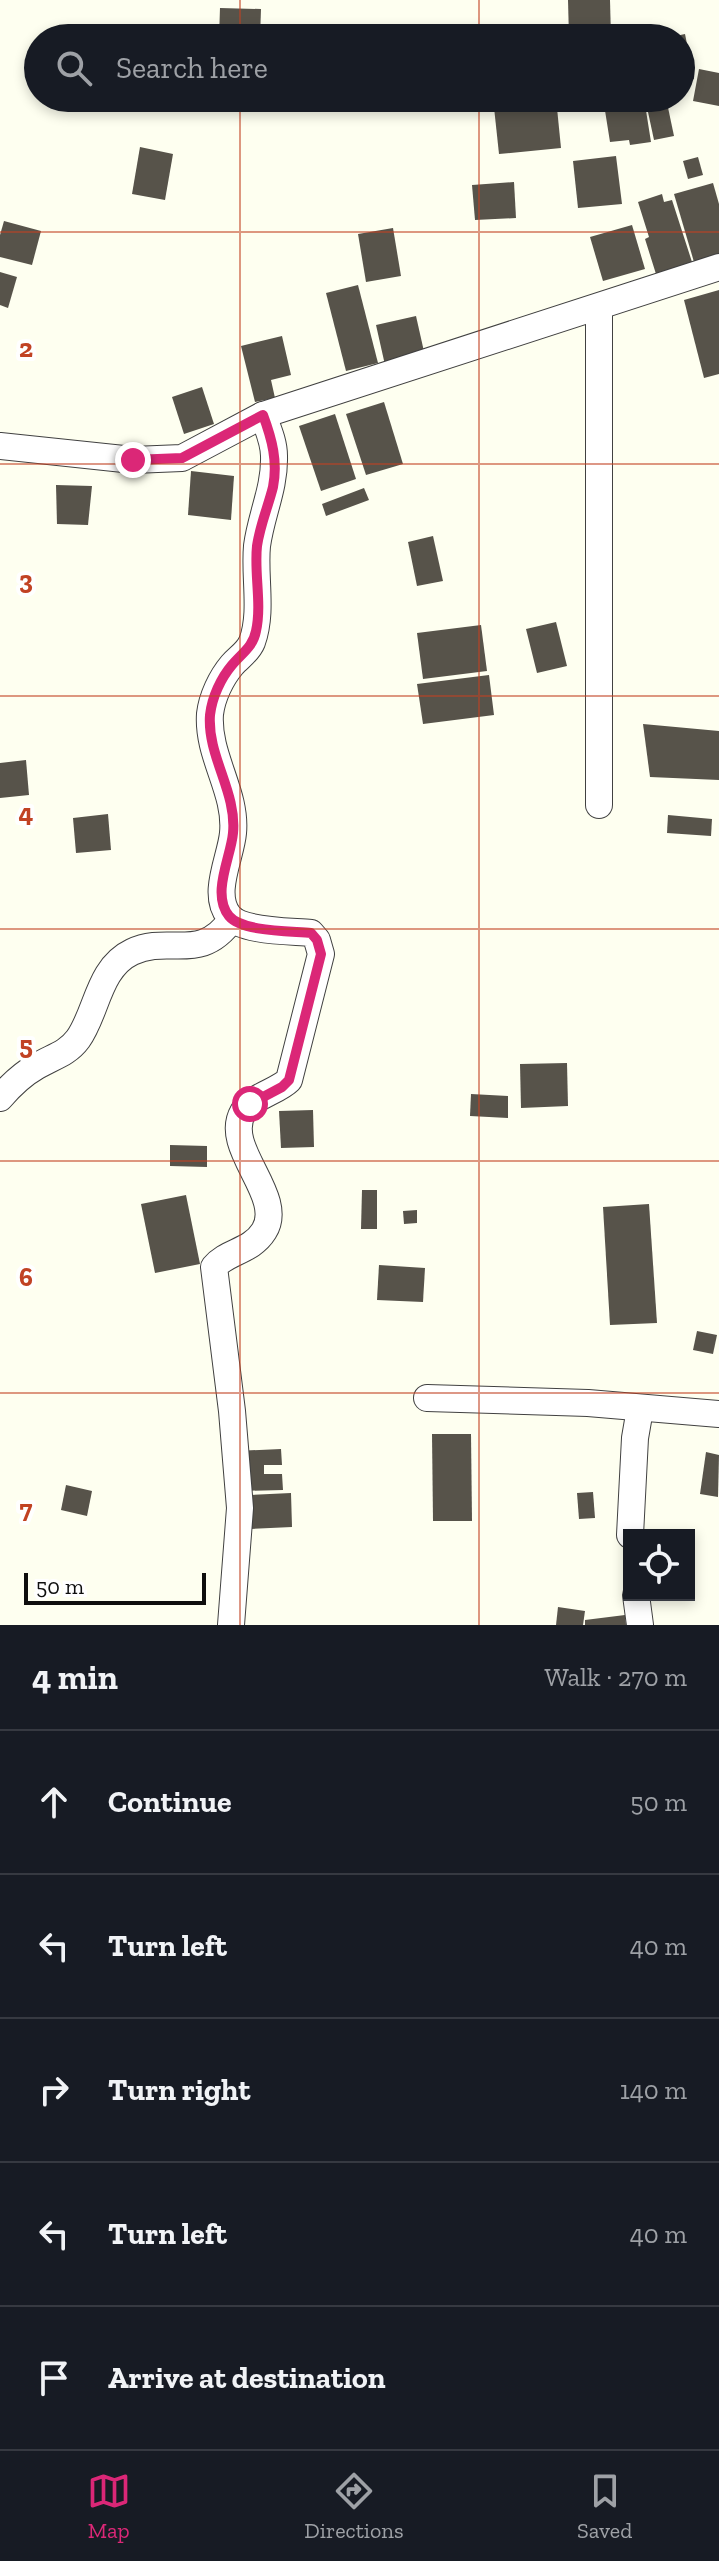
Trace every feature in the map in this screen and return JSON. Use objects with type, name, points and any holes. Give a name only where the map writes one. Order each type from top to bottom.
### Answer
[{"type":"street","points":[[0,446],[133,460],[182,458],[263,415],[719,267]]},
{"type":"street","points":[[599,308],[599,805]]},
{"type":"street","points":[[231,1625],[240,1508],[232,1411],[214,1267],[217,1262],[247,1248],[258,1239],[267,1224],[266,1203],[243,1147],[239,1134],[240,1121],[242,1112],[250,1104],[289,1080],[321,954],[317,940],[311,933],[259,927],[232,919],[226,912],[223,896],[234,813],[214,756],[210,711],[218,687],[232,665],[250,648],[256,631],[257,548],[273,484],[274,458],[273,442],[263,415]]},
{"type":"street","points":[[0,1098],[22,1076],[63,1053],[78,1039],[101,988],[124,957],[146,948],[208,942],[223,932],[232,919]]},
{"type":"street","points":[[427,1398],[588,1403],[719,1414]]},
{"type":"street","points":[[630,1529],[635,1438],[640,1409]]},
{"type":"street","points":[[637,1601],[640,1625]]},
{"type":"building","points":[[568,0],[610,0],[611,24],[569,24]]},
{"type":"building","points":[[220,8],[261,9],[260,24],[219,24]]},
{"type":"building","points":[[699,69],[719,73],[719,106],[695,101]]},
{"type":"building","points":[[494,112],[557,112],[561,148],[499,154]]},
{"type":"building","points":[[605,112],[646,112],[651,142],[630,145],[629,140],[610,142]]},
{"type":"building","points":[[648,112],[669,112],[674,136],[654,140]]},
{"type":"building","points":[[140,147],[173,154],[165,200],[132,194]]},
{"type":"building","points":[[616,156],[622,204],[578,208],[573,161]]},
{"type":"building","points":[[698,157],[703,175],[688,179],[683,161]]},
{"type":"building","points":[[514,182],[516,218],[475,220],[472,185]]},
{"type":"building","points":[[713,183],[719,204],[719,255],[694,262],[674,194]]},
{"type":"building","points":[[662,194],[664,202],[672,200],[692,262],[656,274],[638,202]]},
{"type":"building","points":[[4,221],[41,231],[32,265],[0,257],[0,235]]},
{"type":"building","points":[[632,225],[645,269],[603,281],[590,237]]},
{"type":"building","points":[[393,228],[401,276],[366,282],[358,234]]},
{"type":"building","points":[[0,272],[17,277],[8,308],[0,305]]},
{"type":"building","points":[[358,285],[378,363],[346,371],[326,293]]},
{"type":"building","points":[[719,290],[719,374],[704,378],[684,300]]},
{"type":"building","points":[[416,316],[425,356],[385,365],[376,325]]},
{"type":"building","points":[[282,336],[291,375],[271,380],[275,398],[255,402],[241,346]]},
{"type":"building","points":[[202,387],[214,424],[184,434],[172,397]]},
{"type":"building","points":[[384,402],[403,464],[366,475],[346,414]]},
{"type":"building","points":[[335,414],[356,479],[321,491],[299,426]]},
{"type":"building","points":[[191,471],[234,476],[231,520],[188,515]]},
{"type":"building","points":[[56,485],[92,486],[88,525],[57,524]]},
{"type":"building","points":[[364,488],[369,500],[326,516],[322,504]]},
{"type":"building","points":[[433,536],[443,581],[417,586],[408,542]]},
{"type":"building","points":[[556,622],[567,666],[537,673],[526,629]]},
{"type":"building","points":[[481,625],[487,671],[423,679],[417,633]]},
{"type":"building","points":[[489,675],[494,715],[423,724],[417,684]]},
{"type":"building","points":[[643,724],[719,731],[719,780],[650,777]]},
{"type":"building","points":[[26,760],[29,795],[0,798],[0,763]]},
{"type":"building","points":[[108,814],[111,850],[76,853],[73,818]]},
{"type":"building","points":[[668,815],[712,819],[711,836],[667,833]]},
{"type":"building","points":[[567,1063],[568,1106],[521,1108],[520,1064]]},
{"type":"building","points":[[471,1094],[508,1096],[508,1118],[470,1116]]},
{"type":"building","points":[[313,1110],[314,1147],[281,1148],[279,1111]]},
{"type":"building","points":[[170,1145],[207,1146],[207,1167],[170,1166]]},
{"type":"building","points":[[362,1190],[377,1190],[377,1229],[361,1229]]},
{"type":"building","points":[[186,1195],[200,1264],[155,1273],[141,1204]]},
{"type":"building","points":[[649,1204],[657,1323],[610,1325],[603,1207]]},
{"type":"building","points":[[417,1210],[417,1223],[404,1224],[403,1211]]},
{"type":"building","points":[[379,1265],[425,1268],[423,1302],[377,1300]]},
{"type":"building","points":[[697,1331],[717,1335],[713,1354],[693,1350]]},
{"type":"building","points":[[432,1434],[471,1434],[472,1521],[433,1521]]},
{"type":"building","points":[[281,1449],[282,1465],[264,1465],[264,1474],[282,1474],[283,1490],[239,1491],[236,1451]]},
{"type":"building","points":[[706,1452],[719,1455],[718,1497],[700,1494]]},
{"type":"building","points":[[66,1485],[92,1491],[87,1516],[61,1510]]},
{"type":"building","points":[[593,1492],[595,1518],[579,1519],[577,1493]]},
{"type":"building","points":[[291,1493],[292,1527],[251,1529],[249,1495]]},
{"type":"building","points":[[558,1607],[585,1611],[583,1625],[556,1625]]},
{"type":"building","points":[[625,1615],[626,1625],[585,1625],[585,1620]]},
{"type":"route","points":[[133,460],[182,458],[263,415],[273,442],[273,484],[257,548],[256,631],[250,648],[232,665],[218,687],[210,711],[214,756],[234,813],[223,896],[226,912],[232,919],[270,929],[311,933],[317,940],[321,954],[289,1080],[250,1104]]}]
